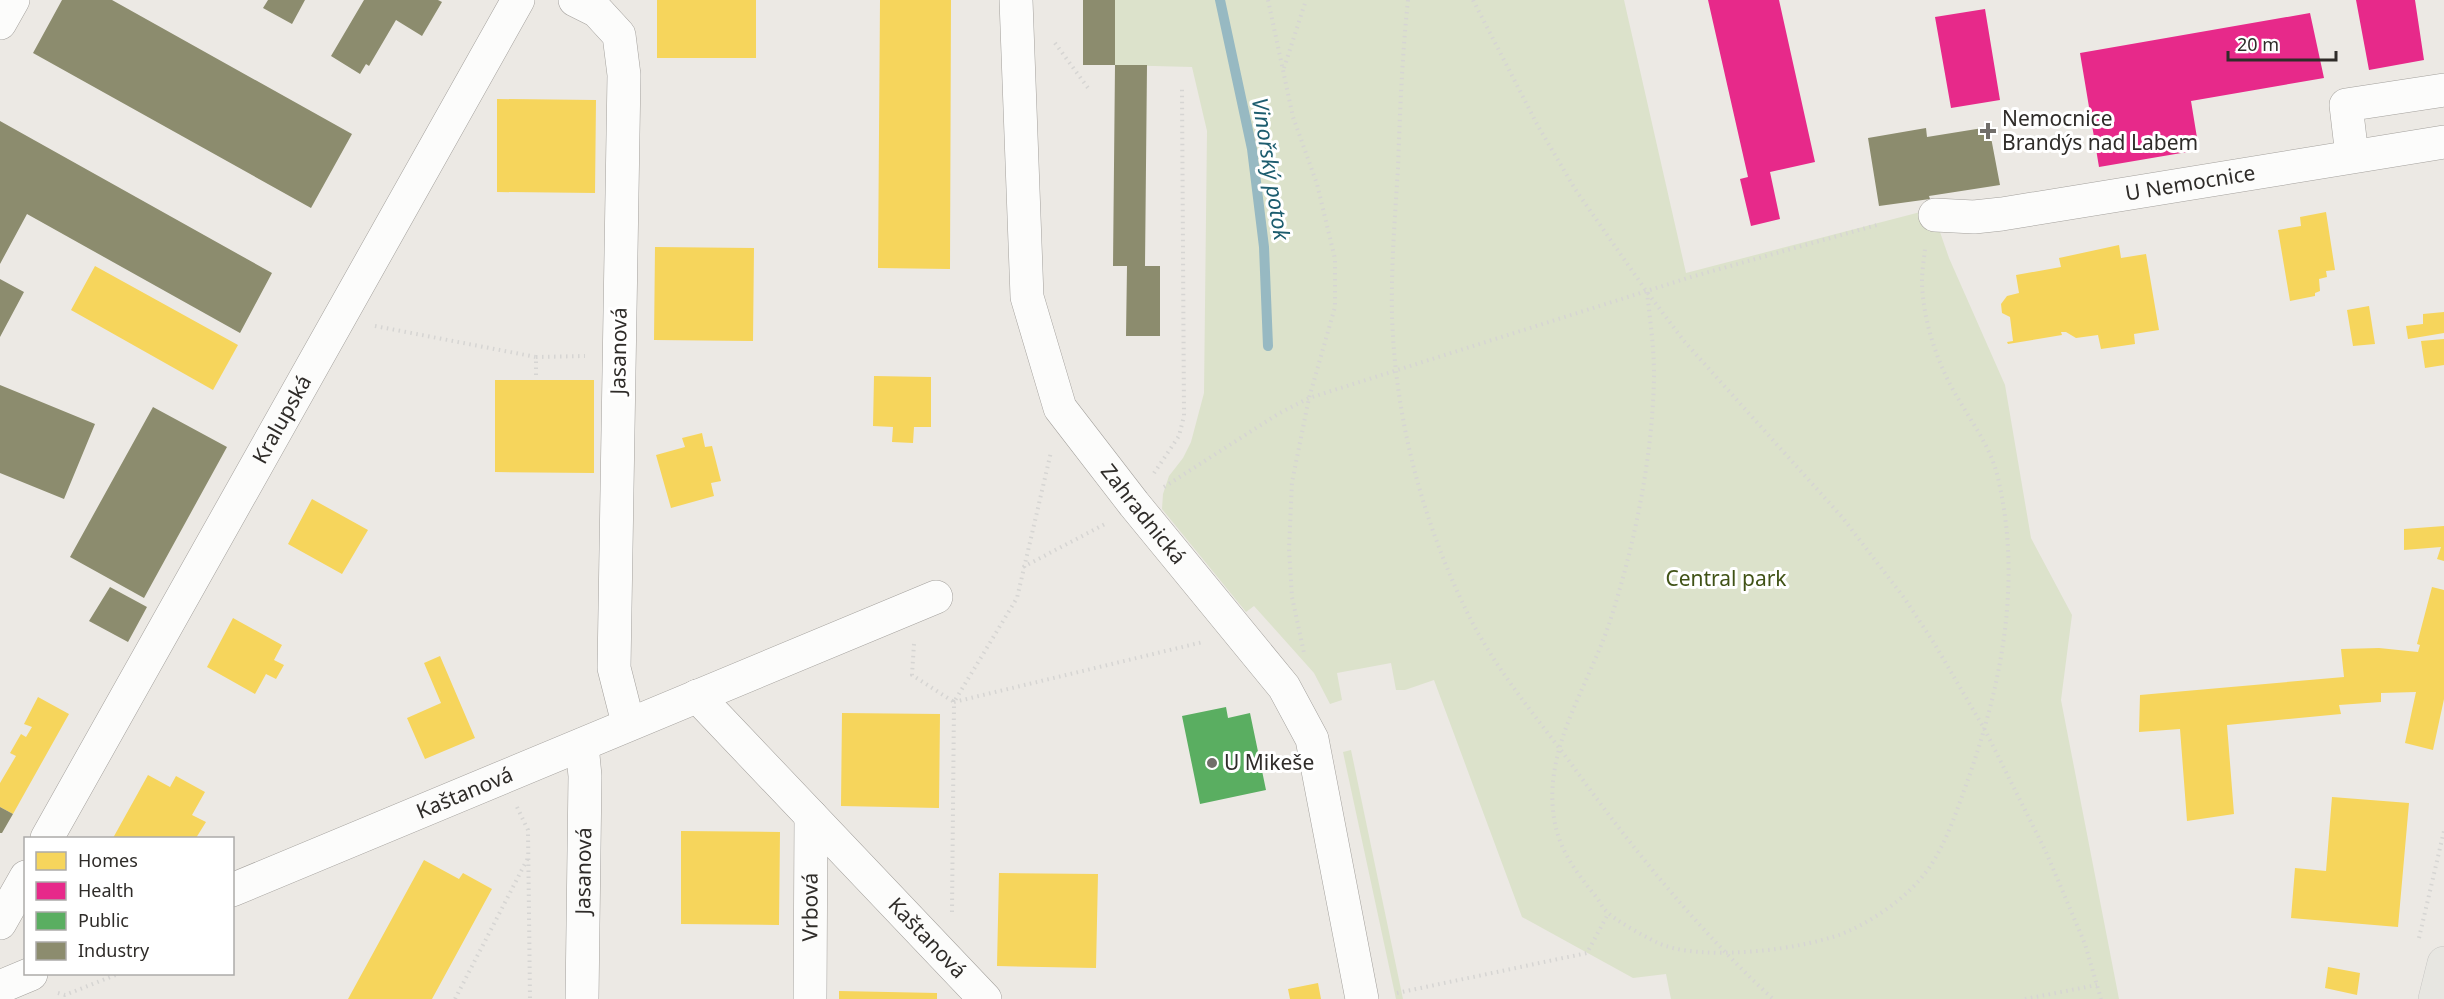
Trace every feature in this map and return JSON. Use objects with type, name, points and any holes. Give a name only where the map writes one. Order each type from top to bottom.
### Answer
[{"type":"main road","points":[[2435,999],[2444,963]]},
{"type":"street","points":[[0,23],[13,0]]},
{"type":"street","name":"Kralupská","points":[[48,837],[518,0]]},
{"type":"street","name":"Jasanová","points":[[575,0],[597,11],[619,35],[624,75],[614,668],[628,723]]},
{"type":"street","name":"Zahradnická","points":[[1016,0],[1027,297],[1060,408],[1134,504],[1284,687],[1312,739],[1375,997]]},
{"type":"street","points":[[2352,156],[2346,105],[2444,90]]},
{"type":"street","name":"U Nemocnice","points":[[1931,227],[1974,217],[2444,142]]},
{"type":"street","name":"Kaštanová","points":[[234,889],[582,745],[628,723],[926,601]]},
{"type":"street","name":"Kaštanová","points":[[697,696],[985,999]]},
{"type":"street","name":"Jasanová","points":[[582,745],[585,776],[582,999]]},
{"type":"street","name":"Vrbová","points":[[810,999],[811,816]]},
{"type":"street","points":[[0,923],[24,881]]},
{"type":"street","points":[[0,987],[43,983]]},
{"type":"path","points":[[1268,0],[1293,117],[1317,183],[1335,259],[1335,307],[1309,398]]},
{"type":"path","points":[[1284,68],[1306,0]]},
{"type":"path","points":[[1408,0],[1392,315],[1397,368],[1412,462],[1440,554],[1468,614],[1492,657],[1526,707],[1610,818],[1674,895],[1773,999]]},
{"type":"path","points":[[1473,0],[1538,126],[1575,189],[1647,292],[1684,341],[1842,517],[1898,590],[1934,643],[1985,729],[2046,852],[2085,944],[2101,999]]},
{"type":"path","points":[[1054,43],[1088,88]]},
{"type":"path","points":[[1134,504],[1179,436],[1184,416],[1182,88]]},
{"type":"path","points":[[1023,567],[1111,521],[1134,504],[1185,475],[1278,414],[1309,398],[1397,368],[1691,277],[1877,225]]},
{"type":"path","points":[[1647,292],[1653,339],[1654,372],[1652,419],[1639,506],[1610,622],[1558,747],[1552,780],[1554,820],[1559,840],[1579,879],[1608,914],[1666,947],[1687,951],[1726,952],[1779,949],[1835,937],[1871,920],[1900,899],[1925,873],[1945,842],[1985,729],[2006,634],[2010,598],[2005,511],[1993,461],[1986,445],[1955,394],[1932,342],[1922,281],[1931,227]]},
{"type":"path","points":[[373,326],[536,357],[619,356]]},
{"type":"path","points":[[536,357],[536,375]]},
{"type":"path","points":[[951,964],[954,702],[1017,598],[1053,443]]},
{"type":"path","points":[[926,601],[912,675],[954,702],[1211,640],[1243,638]]},
{"type":"path","points":[[515,802],[528,830],[530,999]]},
{"type":"path","points":[[2419,941],[2444,831]]},
{"type":"path","points":[[455,999],[529,855]]},
{"type":"path","points":[[1375,997],[1587,953],[1608,914]]},
{"type":"path","points":[[43,983],[65,995],[115,975]]},
{"type":"path","points":[[2025,999],[2097,985]]},
{"type":"green space","name":"Central park","points":[[1115,0],[1624,0],[1686,273],[1932,209],[1949,258],[2005,385],[2031,538],[2072,615],[2061,700],[2119,999],[1671,999],[1666,974],[1633,978],[1522,917],[1434,680],[1405,690],[1396,690],[1391,663],[1337,673],[1342,700],[1330,704],[1314,673],[1254,606],[1246,612],[1162,509],[1163,494],[1169,476],[1183,458],[1191,442],[1204,393],[1207,131],[1192,67],[1115,65]]},
{"type":"green space","points":[[1351,750],[1403,999],[1396,999],[1343,752]]},
{"type":"building: Homes","points":[[657,0],[756,0],[756,58],[657,58]]},
{"type":"building: Homes","points":[[880,0],[951,0],[950,269],[878,268]]},
{"type":"building: Homes","points":[[497,99],[596,100],[595,193],[497,192]]},
{"type":"building: Homes","points":[[2326,212],[2335,270],[2326,271],[2327,277],[2319,279],[2320,291],[2315,293],[2315,296],[2290,301],[2278,230],[2301,226],[2300,217]]},
{"type":"building: Homes","points":[[2119,245],[2121,258],[2146,254],[2159,330],[2134,334],[2135,344],[2101,349],[2098,335],[2076,338],[2066,332],[2061,332],[2062,335],[2008,344],[2007,342],[2013,341],[2010,317],[2002,313],[2001,304],[2007,296],[2019,293],[2016,275],[2061,267],[2059,258]]},
{"type":"building: Homes","points":[[655,247],[754,248],[753,341],[654,340]]},
{"type":"building: Homes","points":[[95,266],[238,345],[213,390],[71,310]]},
{"type":"building: Homes","points":[[2369,306],[2375,344],[2353,346],[2347,310]]},
{"type":"building: Homes","points":[[2444,312],[2444,333],[2408,339],[2406,326],[2423,324],[2423,314]]},
{"type":"building: Homes","points":[[2444,339],[2444,365],[2425,368],[2421,341]]},
{"type":"building: Homes","points":[[874,376],[931,377],[931,427],[914,427],[913,443],[892,442],[893,427],[873,426]]},
{"type":"building: Homes","points":[[495,380],[594,380],[594,473],[495,472]]},
{"type":"building: Homes","points":[[702,433],[705,447],[712,446],[721,481],[711,483],[714,496],[671,508],[656,455],[685,447],[682,438]]},
{"type":"building: Homes","points":[[312,499],[368,530],[342,574],[288,544]]},
{"type":"building: Homes","points":[[2444,526],[2444,561],[2437,559],[2441,547],[2404,550],[2404,529]]},
{"type":"building: Homes","points":[[2432,587],[2444,590],[2444,699],[2433,750],[2405,743],[2416,692],[2381,693],[2381,702],[2339,705],[2341,714],[2227,725],[2234,814],[2187,821],[2180,729],[2139,732],[2140,695],[2344,677],[2341,649],[2379,648],[2418,652],[2420,645],[2417,644]]},
{"type":"building: Homes","points":[[233,618],[282,645],[274,660],[284,665],[276,679],[266,674],[255,694],[207,667]]},
{"type":"building: Homes","points":[[440,656],[475,738],[425,759],[407,718],[441,703],[424,663]]},
{"type":"building: Homes","points":[[38,697],[69,714],[13,814],[0,807],[0,783],[16,756],[10,753],[21,734],[26,737],[32,727],[24,724]]},
{"type":"building: Homes","points":[[842,713],[940,714],[939,808],[841,806]]},
{"type":"building: Homes","points":[[148,775],[170,787],[176,776],[205,792],[192,815],[206,822],[197,837],[114,837]]},
{"type":"building: Homes","points":[[2332,797],[2409,803],[2398,927],[2291,918],[2295,868],[2326,871]]},
{"type":"building: Homes","points":[[681,831],[780,832],[779,925],[681,924]]},
{"type":"building: Homes","points":[[424,860],[459,879],[463,873],[492,889],[432,999],[348,999]]},
{"type":"building: Homes","points":[[999,873],[1098,874],[1096,968],[997,966]]},
{"type":"building: Homes","points":[[2328,967],[2360,973],[2357,995],[2325,988]]},
{"type":"building: Homes","points":[[1318,983],[1321,999],[1290,999],[1288,989]]},
{"type":"building: Homes","points":[[839,991],[937,993],[937,999],[839,999]]},
{"type":"building: Health","points":[[1708,0],[1779,0],[1815,162],[1770,172],[1780,219],[1751,226],[1740,179],[1748,177]]},
{"type":"building: Health","points":[[2356,0],[2415,0],[2424,60],[2369,70]]},
{"type":"building: Health","points":[[1985,9],[2000,100],[1951,108],[1935,17]]},
{"type":"building: Health","points":[[2310,13],[2324,78],[2191,101],[2199,150],[2099,167],[2080,53]]},
{"type":"building: Public","points":[[1226,707],[1228,718],[1250,713],[1266,790],[1200,804],[1182,716]]},
{"type":"building: Industry","points":[[62,0],[112,0],[352,134],[311,208],[33,53]]},
{"type":"building: Industry","points":[[268,0],[305,0],[292,24],[263,8]]},
{"type":"building: Industry","points":[[364,0],[438,0],[442,2],[422,36],[396,20],[369,66],[366,64],[360,74],[331,56]]},
{"type":"building: Industry","points":[[1083,0],[1115,0],[1115,65],[1083,65]]},
{"type":"building: Industry","points":[[1115,65],[1147,65],[1145,266],[1160,266],[1160,336],[1126,336],[1127,266],[1113,266]]},
{"type":"building: Industry","points":[[0,121],[272,273],[240,333],[27,214],[0,264]]},
{"type":"building: Industry","points":[[1989,127],[2000,185],[1929,196],[1930,199],[1879,206],[1868,138],[1926,128],[1927,137]]},
{"type":"building: Industry","points":[[0,279],[24,292],[0,337]]},
{"type":"building: Industry","points":[[0,385],[95,424],[64,499],[0,473]]},
{"type":"building: Industry","points":[[153,407],[227,447],[144,598],[70,557]]},
{"type":"building: Industry","points":[[110,587],[147,607],[128,642],[89,621]]},
{"type":"building: Industry","points":[[0,807],[13,814],[2,833],[0,833]]},
{"type":"waterway","name":"Vinořský potok","points":[[1220,0],[1252,149],[1264,247],[1268,346]]},
{"type":"place","name":"Nemocnice Brandýs nad Labem","points":[[1988,131]]},
{"type":"place","name":"U Mikeše","points":[[1212,763]]}]
